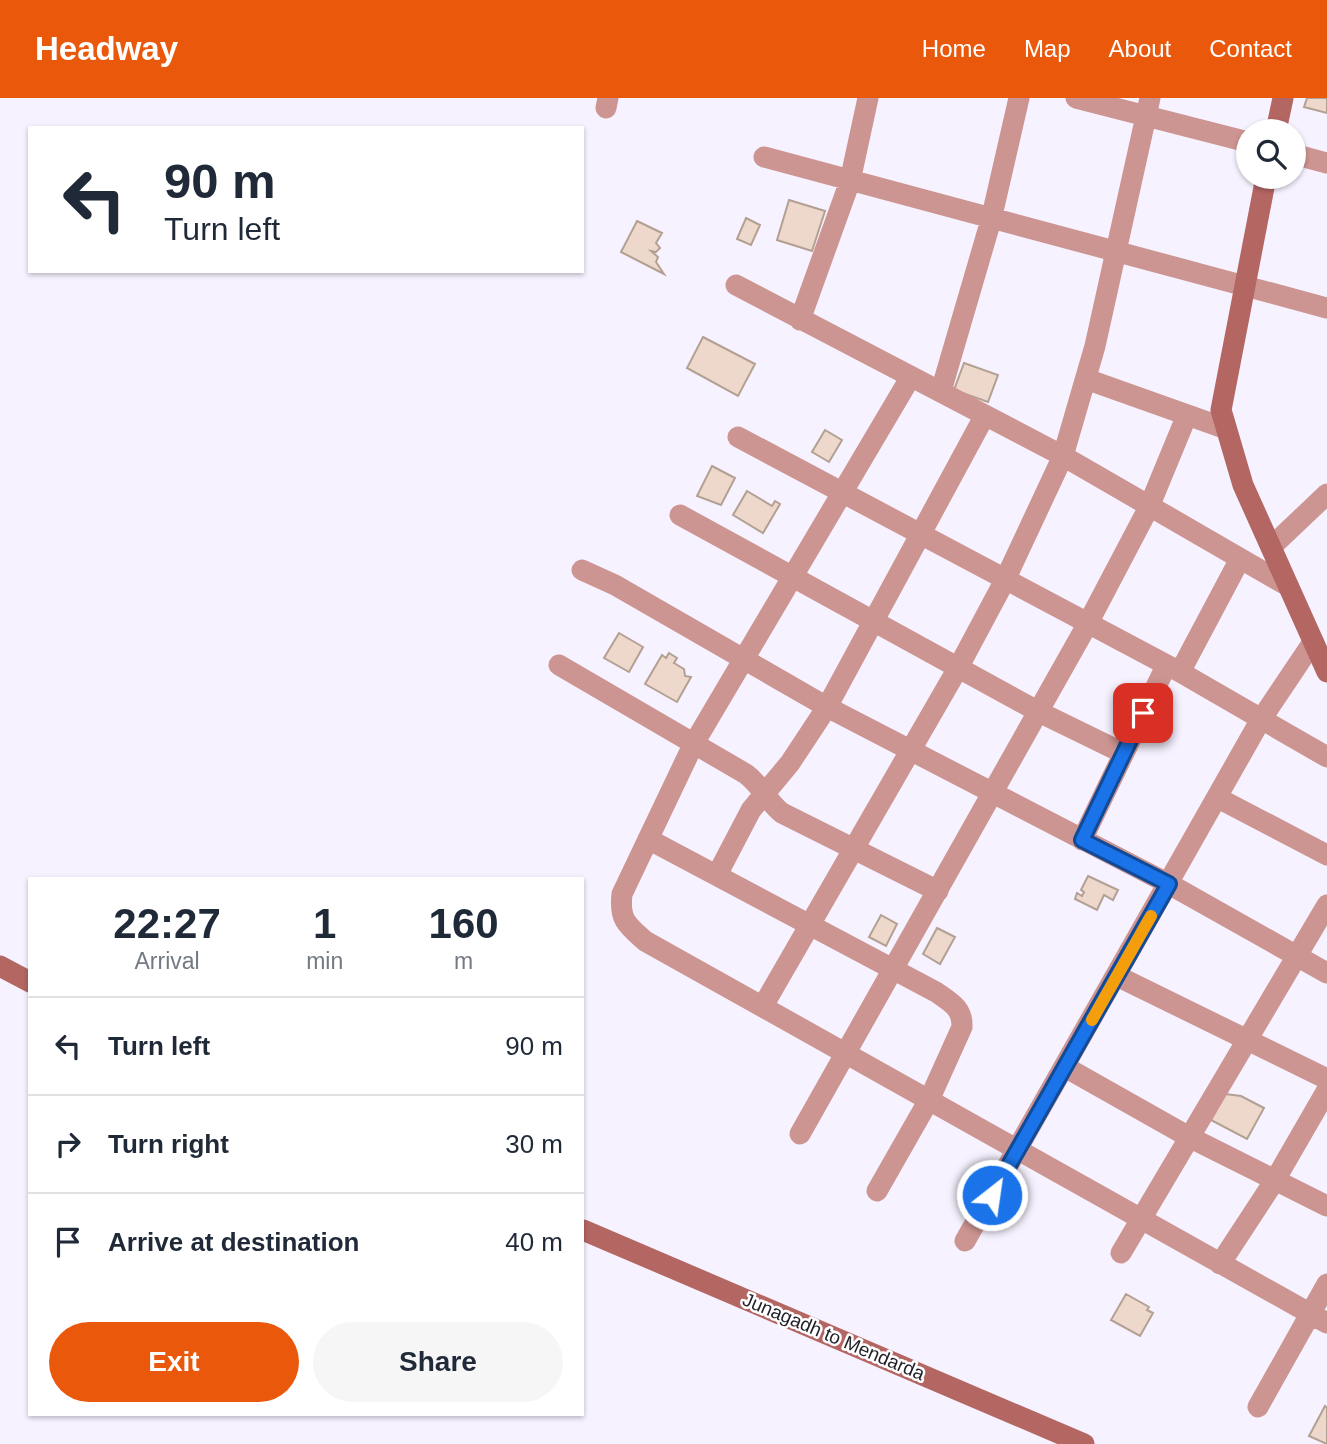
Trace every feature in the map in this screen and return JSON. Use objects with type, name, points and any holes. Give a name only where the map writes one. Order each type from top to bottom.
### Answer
[{"type":"main road","points":[[1279,119],[1283,98]]},
{"type":"main road","points":[[1264,189],[1221,410],[1242,485],[1327,672]]},
{"type":"main road","points":[[0,966],[28,981]]},
{"type":"main road","name":"Junagadh to Mendarda","points":[[584,1230],[1084,1444]]},
{"type":"street","points":[[800,320],[850,181],[868,98]]},
{"type":"street","points":[[941,391],[991,220],[1019,98]]},
{"type":"street","points":[[1076,98],[1148,107],[1236,138]]},
{"type":"street","points":[[763,1006],[958,668],[1005,580],[1063,456],[1086,379],[1148,107]]},
{"type":"street","points":[[764,157],[1327,308]]},
{"type":"street","points":[[1306,158],[1327,163]]},
{"type":"street","points":[[736,285],[1063,456],[1288,586]]},
{"type":"street","points":[[910,378],[693,745],[622,894],[620,912],[628,926],[645,941],[930,1098],[1318,1319]]},
{"type":"street","points":[[1086,379],[1224,428]]},
{"type":"street","points":[[717,875],[751,810],[790,763],[827,707],[985,415]]},
{"type":"street","points":[[800,1134],[1087,625],[1149,507],[1187,415]]},
{"type":"street","points":[[738,437],[1173,669],[1327,757]]},
{"type":"street","points":[[1271,547],[1327,495]]},
{"type":"street","points":[[680,516],[1039,712],[1123,752]]},
{"type":"street","points":[[1082,840],[1123,752],[1240,559]]},
{"type":"street","points":[[582,570],[615,585],[827,707],[1169,884],[1327,973]]},
{"type":"street","points":[[965,1241],[1260,720],[1313,642]]},
{"type":"street","points":[[559,665],[746,774],[782,813],[938,891]]},
{"type":"street","points":[[1218,798],[1327,855]]},
{"type":"street","points":[[648,839],[936,992],[956,1006],[962,1016],[962,1027],[930,1098],[877,1191]]},
{"type":"street","points":[[1121,1253],[1327,905]]},
{"type":"street","points":[[1117,976],[1327,1079]]},
{"type":"street","points":[[1065,1067],[1189,1136],[1327,1206]]},
{"type":"street","points":[[1220,1264],[1275,1180],[1327,1090]]},
{"type":"street","points":[[1258,1407],[1318,1319],[1327,1284]]},
{"type":"building","points":[[1307,98],[1327,98],[1327,113],[1304,107]]},
{"type":"building","points":[[789,200],[825,211],[812,251],[777,240]]},
{"type":"building","points":[[746,218],[760,225],[751,245],[737,239]]},
{"type":"building","points":[[637,221],[662,233],[656,243],[660,248],[656,252],[651,251],[658,257],[656,262],[664,274],[621,252]]},
{"type":"building","points":[[703,337],[755,364],[738,396],[687,368]]},
{"type":"building","points":[[964,363],[998,375],[988,402],[954,390]]},
{"type":"building","points":[[825,430],[842,440],[829,462],[812,452]]},
{"type":"building","points":[[712,466],[735,478],[721,505],[697,496]]},
{"type":"building","points":[[747,491],[772,506],[775,501],[780,504],[763,533],[733,515]]},
{"type":"building","points":[[619,633],[643,647],[629,672],[604,658]]},
{"type":"building","points":[[669,653],[677,658],[674,663],[684,669],[685,676],[691,677],[677,702],[645,684],[662,655],[666,658]]},
{"type":"building","points":[[1088,876],[1118,890],[1113,900],[1104,895],[1097,910],[1075,899],[1077,893],[1082,896],[1084,892],[1081,890]]},
{"type":"building","points":[[881,915],[897,924],[886,946],[869,937]]},
{"type":"building","points":[[937,928],[955,937],[940,964],[923,954]]},
{"type":"building","points":[[1225,1094],[1241,1096],[1264,1108],[1247,1139],[1211,1120]]},
{"type":"building","points":[[1126,1294],[1149,1307],[1147,1310],[1153,1313],[1140,1336],[1111,1320]]},
{"type":"building","points":[[1325,1406],[1327,1408],[1327,1444],[1309,1436]]},
{"type":"slow traffic","points":[[1092,1020],[1151,916]]},
{"type":"route","points":[[992,1195],[1169,884],[1082,840],[1143,713]]}]
